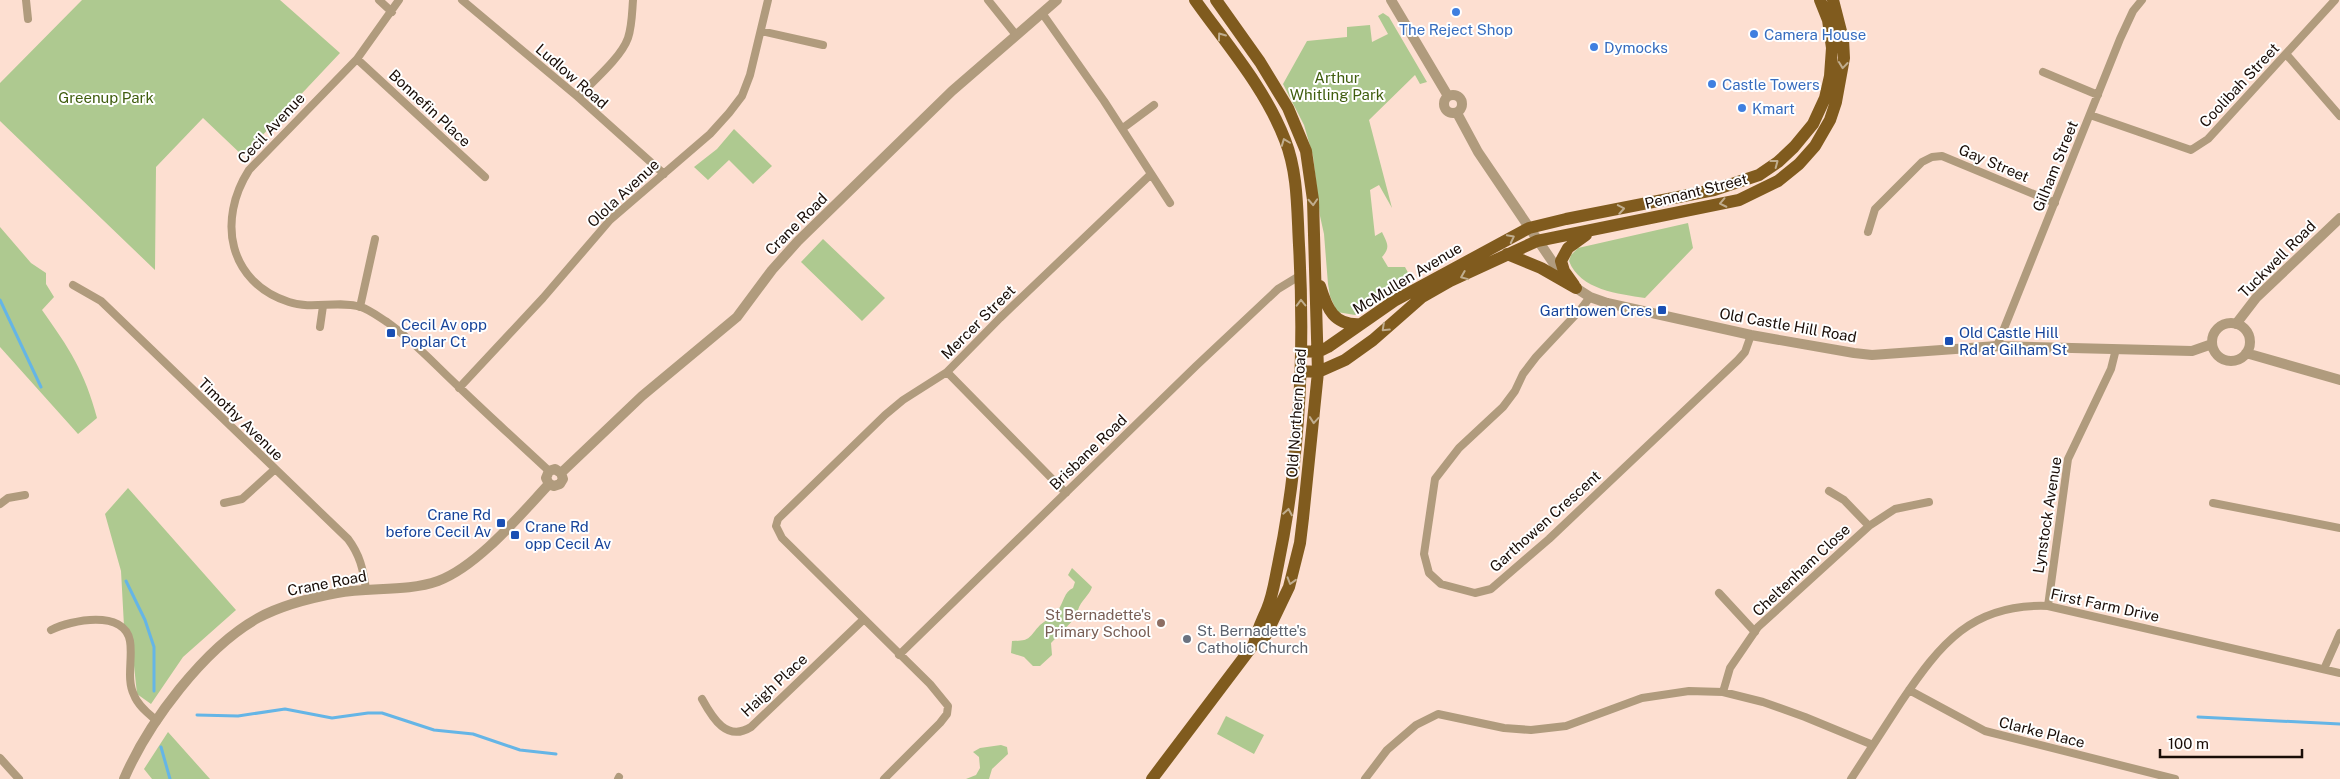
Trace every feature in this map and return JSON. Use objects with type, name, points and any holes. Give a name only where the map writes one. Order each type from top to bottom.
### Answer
[{"type":"main road","name":"Old Northern Road","points":[[1195,0],[1246,71],[1273,115],[1292,160],[1295,183],[1301,275],[1302,352],[1297,453],[1272,596],[1257,628],[1254,644]]},
{"type":"main road","name":"Old Northern Road","points":[[1152,779],[1254,644],[1266,635],[1289,587],[1295,566],[1308,480],[1318,372],[1313,200],[1306,151],[1288,108],[1260,62],[1216,0]]},
{"type":"main road","name":"Pennant Street","points":[[1529,228],[1714,190],[1759,174],[1778,162],[1794,147],[1813,124],[1825,98],[1830,76],[1832,48],[1828,20],[1820,0]]},
{"type":"main road","name":"Pennant Street","points":[[1537,242],[1739,200],[1778,181],[1799,164],[1823,133],[1836,102],[1844,58],[1843,39],[1833,0]]},
{"type":"main road","points":[[1246,71],[1260,62]]},
{"type":"main road","name":"McMullen Avenue","points":[[1318,352],[1402,296],[1529,228]]},
{"type":"main road","points":[[1576,288],[1564,271],[1561,261],[1568,248],[1593,230]]},
{"type":"main road","name":"McMullen Avenue","points":[[1301,371],[1318,372],[1345,360],[1373,340],[1422,297],[1507,254],[1537,242]]},
{"type":"main road","points":[[1507,254],[1523,260],[1576,288]]},
{"type":"main road","points":[[1301,275],[1305,271],[1315,269],[1324,301],[1334,317],[1343,323],[1361,324]]},
{"type":"main road","points":[[1302,352],[1318,352]]},
{"type":"street","points":[[26,0],[28,19]]},
{"type":"street","points":[[379,0],[392,12]]},
{"type":"street","name":"Cecil Avenue","points":[[399,0],[357,59],[249,170],[238,186],[232,206],[230,225],[233,242],[239,259],[248,275],[282,300],[297,304],[360,307],[379,317],[404,335],[549,471]]},
{"type":"street","name":"Ludlow Road","points":[[462,0],[664,174]]},
{"type":"street","points":[[578,98],[620,52],[627,40],[632,18],[633,0]]},
{"type":"street","name":"Olola Avenue","points":[[459,388],[543,298],[610,220],[710,134],[742,96],[750,75],[768,0]]},
{"type":"street","points":[[988,0],[1016,36]]},
{"type":"street","name":"Crane Road","points":[[561,472],[642,396],[737,317],[772,270],[798,241],[952,91],[1057,0]]},
{"type":"street","name":"Old Castle Hill Road","points":[[1391,0],[1448,96],[1444,107],[1448,112],[1457,113],[1478,152],[1537,242],[1576,288],[1590,296],[1624,307],[1751,335],[1832,351],[1872,355],[1997,346],[2192,350],[2212,344]]},
{"type":"street","name":"Gilham Street","points":[[1997,346],[2120,39],[2133,11],[2142,0]]},
{"type":"street","name":"Coolibah Street","points":[[2090,115],[2191,150],[2208,139],[2335,0]]},
{"type":"street","points":[[1042,13],[1123,128],[1150,175],[1170,203]]},
{"type":"street","points":[[761,31],[823,45]]},
{"type":"street","points":[[2286,54],[2340,116]]},
{"type":"street","name":"Bonnefin Place","points":[[357,59],[485,177]]},
{"type":"street","points":[[2043,72],[2098,95]]},
{"type":"street","points":[[1123,128],[1154,105]]},
{"type":"street","name":"Gay Street","points":[[1868,232],[1875,209],[1922,162],[1932,157],[1942,156],[2055,203]]},
{"type":"street","name":"Mercer Street","points":[[1066,493],[947,372],[1000,318],[1150,175]]},
{"type":"street","name":"Tuckwell Road","points":[[2236,324],[2256,298],[2340,218]]},
{"type":"street","points":[[360,307],[375,239]]},
{"type":"street","name":"Brisbane Road","points":[[899,655],[1271,295],[1301,275]]},
{"type":"street","name":"Timothy Avenue","points":[[73,285],[101,302],[348,539],[356,550],[361,562],[366,589]]},
{"type":"street","name":"Garthowen Crescent","points":[[1590,296],[1581,309],[1531,363],[1503,407],[1459,448],[1435,479],[1424,554],[1429,573],[1442,584],[1475,593],[1491,589],[1549,539],[1738,360],[1746,352],[1751,335]]},
{"type":"street","points":[[320,327],[323,306]]},
{"type":"street","points":[[2230,323],[2236,324],[2247,331],[2250,343],[2246,353],[2240,358],[2228,360],[2217,355],[2212,344],[2212,337],[2219,327],[2230,323]]},
{"type":"street","name":"Lynstock Avenue","points":[[2048,606],[2068,459],[2111,369],[2116,349]]},
{"type":"street","points":[[2246,353],[2340,380]]},
{"type":"street","points":[[884,779],[940,723],[948,710],[948,706],[943,697],[782,538],[776,526],[778,519],[885,415],[903,400],[947,372]]},
{"type":"street","points":[[556,469],[561,472],[562,479],[560,484],[554,486],[549,484],[546,478],[549,471],[556,469]]},
{"type":"street","points":[[224,503],[242,499],[274,470]]},
{"type":"street","name":"Crane Road","points":[[124,779],[131,762],[157,721],[192,674],[231,637],[257,618],[305,600],[366,589],[418,585],[438,581],[455,573],[490,544],[549,484]]},
{"type":"street","points":[[1829,491],[1844,500],[1869,526]]},
{"type":"street","points":[[0,504],[8,498],[26,495]]},
{"type":"street","name":"Cheltenham Close","points":[[1723,692],[1730,668],[1755,632],[1869,526],[1895,509],[1929,502]]},
{"type":"street","points":[[2213,502],[2340,528]]},
{"type":"street","points":[[1719,593],[1755,632]]},
{"type":"street","name":"First Farm Drive","points":[[1851,779],[1910,690],[1944,644],[1961,629],[1990,615],[2021,606],[2048,606],[2340,673]]},
{"type":"street","name":"Haigh Place","points":[[702,699],[719,725],[727,730],[743,732],[751,727],[864,619]]},
{"type":"street","points":[[52,630],[72,622],[98,620],[112,623],[128,634],[133,695],[157,721]]},
{"type":"street","points":[[2324,670],[2340,633]]},
{"type":"street","name":"Clarke Place","points":[[1910,690],[1985,732],[2176,779]]},
{"type":"street","points":[[1365,779],[1387,750],[1416,725],[1438,714],[1504,728],[1531,730],[1566,726],[1642,698],[1689,691],[1723,692],[1763,702],[1873,745]]},
{"type":"street","points":[[0,758],[19,779]]},
{"type":"green space","name":"Greenup Park","points":[[82,0],[280,0],[340,53],[243,156],[203,118],[156,167],[155,270],[0,121],[0,83]]},
{"type":"green space","name":"Arthur Whitling Park","points":[[1383,13],[1389,17],[1427,82],[1420,84],[1415,75],[1369,120],[1392,208],[1379,185],[1370,190],[1375,236],[1382,232],[1387,248],[1382,257],[1388,267],[1405,267],[1413,282],[1355,315],[1337,312],[1330,296],[1324,234],[1313,156],[1304,125],[1283,84],[1307,41],[1347,37],[1347,27],[1370,25],[1372,42],[1388,34],[1378,16]]},
{"type":"green space","points":[[734,129],[772,166],[753,184],[729,160],[708,180],[694,167],[717,149]]},
{"type":"green space","points":[[1688,223],[1693,248],[1645,298],[1601,289],[1574,271],[1569,261],[1571,255],[1578,248]]},
{"type":"green space","points":[[0,227],[31,263],[46,273],[46,284],[54,297],[42,310],[75,361],[87,387],[97,418],[78,434],[0,347]]},
{"type":"green space","points":[[823,239],[885,298],[862,321],[801,262]]},
{"type":"green space","points":[[128,488],[236,610],[183,657],[151,704],[137,694],[133,656],[124,626],[121,571],[105,514]]},
{"type":"green space","points":[[1072,568],[1092,587],[1079,607],[1080,613],[1051,643],[1052,655],[1040,666],[1033,666],[1024,657],[1011,653],[1012,641],[1029,638],[1040,625],[1058,610],[1075,582],[1068,575]]},
{"type":"green space","points":[[1226,716],[1264,735],[1254,754],[1217,734]]},
{"type":"green space","points":[[168,732],[210,779],[152,779],[144,769]]},
{"type":"green space","points":[[1001,745],[1007,747],[1008,754],[992,769],[989,779],[966,779],[976,775],[980,768],[979,757],[973,752],[980,748]]},
{"type":"waterway","points":[[0,300],[41,387]]},
{"type":"waterway","points":[[126,581],[145,620],[154,647],[154,691]]},
{"type":"waterway","points":[[197,715],[238,716],[285,709],[332,718],[382,713],[434,730],[473,734],[520,750],[556,754]]},
{"type":"waterway","points":[[2198,717],[2340,724]]},
{"type":"waterway","points":[[161,747],[170,779]]},
{"type":"place","name":"The Reject Shop","points":[[1456,12]]},
{"type":"place","name":"Camera House","points":[[1754,34]]},
{"type":"place","name":"Dymocks","points":[[1594,47]]},
{"type":"place","name":"Castle Towers","points":[[1712,84]]},
{"type":"place","name":"Kmart","points":[[1742,108]]},
{"type":"place","name":"Garthowen Cres","points":[[1662,310]]},
{"type":"place","name":"Cecil Av opp Poplar Ct","points":[[391,333]]},
{"type":"place","name":"Old Castle Hill Rd at Gilham St","points":[[1949,341]]},
{"type":"place","name":"Crane Rd before Cecil Av","points":[[501,523]]},
{"type":"place","name":"Crane Rd opp Cecil Av","points":[[515,535]]},
{"type":"place","name":"St Bernadette's Primary School","points":[[1161,623]]},
{"type":"place","name":"St. Bernadette's Catholic Church","points":[[1187,639]]}]
